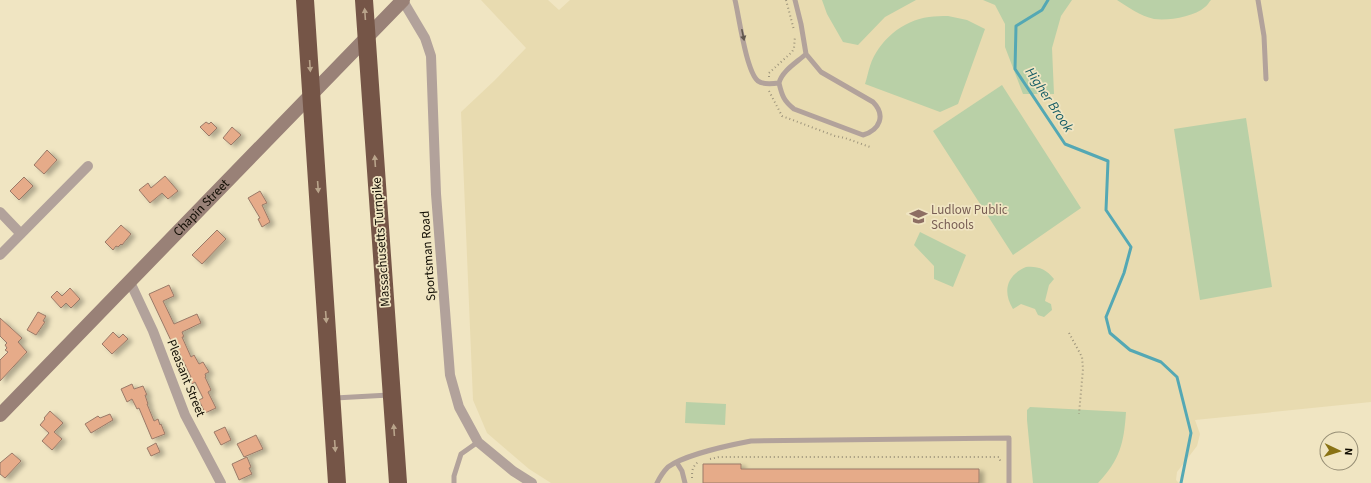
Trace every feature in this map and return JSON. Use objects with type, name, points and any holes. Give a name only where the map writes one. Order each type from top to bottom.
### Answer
[{"type":"highway","points":[[305,0],[337,483]]},
{"type":"highway","name":"Massachusetts Turnpike","points":[[364,0],[399,483]]},
{"type":"main road","name":"Chapin Street","points":[[0,415],[403,0]]},
{"type":"street","name":"Sportsman Road","points":[[403,0],[425,38],[431,56],[436,194],[450,375],[458,407],[478,442],[513,471],[532,483]]},
{"type":"street","points":[[0,255],[88,166]]},
{"type":"street","points":[[0,212],[21,234]]},
{"type":"street","name":"Pleasant Street","points":[[130,282],[153,331],[186,415],[221,483]]},
{"type":"lane","points":[[735,0],[750,70],[758,81],[769,84],[779,83]]},
{"type":"lane","points":[[795,0],[806,54],[821,72],[873,102],[878,107],[880,115],[878,124],[874,130],[863,135],[794,109],[785,102],[781,93],[779,83],[780,78],[806,54]]},
{"type":"lane","points":[[1258,0],[1264,36],[1266,79]]},
{"type":"lane","points":[[332,398],[392,395]]},
{"type":"lane","points":[[657,483],[660,476],[668,467],[683,459],[751,440],[1009,438],[1009,483]]},
{"type":"lane","points":[[454,483],[454,476],[461,454],[478,442]]},
{"type":"lane","points":[[677,462],[682,471],[685,483]]},
{"type":"path","points":[[786,0],[794,33],[794,48],[792,52],[769,73],[769,93],[772,96],[780,114],[835,136],[870,147]]},
{"type":"path","points":[[1069,333],[1082,357],[1083,369],[1079,414]]},
{"type":"path","points":[[705,460],[719,457],[999,457],[1002,464]]},
{"type":"path","points":[[692,483],[692,471],[698,462]]},
{"type":"shaded area","name":"Ludlow Public Schools","points":[[481,0],[548,0],[559,10],[570,0],[1371,0],[1371,402],[1195,420],[1200,434],[1197,446],[1177,472],[1176,480],[1179,483],[551,483],[529,469],[487,433],[473,400],[461,112],[526,48]]},
{"type":"green space","points":[[822,0],[916,0],[885,17],[858,45],[843,42],[827,14]]},
{"type":"green space","points":[[983,0],[1072,0],[1061,16],[1052,48],[1054,94],[1023,94],[1005,47],[1005,24],[995,5]]},
{"type":"green space","points":[[1117,0],[1211,0],[1206,6],[1188,16],[1173,19],[1154,19],[1134,11]]},
{"type":"green space","points":[[934,16],[948,16],[967,20],[985,29],[958,104],[940,112],[865,84],[874,57],[885,40],[893,33],[910,22],[919,19]]},
{"type":"green space","points":[[1002,85],[1081,208],[1013,255],[933,131]]},
{"type":"green space","points":[[1246,118],[1272,287],[1200,300],[1174,129]]},
{"type":"green space","points":[[920,232],[966,255],[953,287],[934,279],[934,266],[914,245]]},
{"type":"green space","points":[[1026,267],[1042,269],[1054,279],[1049,285],[1045,301],[1051,304],[1052,310],[1044,317],[1038,315],[1035,309],[1021,304],[1013,309],[1010,302],[1007,290],[1008,284],[1014,274]]},
{"type":"green space","points":[[686,402],[726,404],[725,425],[685,423]]},
{"type":"green space","points":[[1030,407],[1126,412],[1124,433],[1120,450],[1111,467],[1098,483],[1033,483],[1027,420],[1027,410]]},
{"type":"building","points":[[206,122],[209,124],[211,122],[217,128],[209,136],[200,127]]},
{"type":"building","points":[[232,127],[241,135],[231,145],[223,138]]},
{"type":"building","points":[[47,150],[57,160],[44,174],[34,165]]},
{"type":"building","points":[[165,176],[178,191],[168,199],[162,193],[150,203],[139,190],[148,183],[151,188]]},
{"type":"building","points":[[24,177],[33,186],[19,200],[10,191]]},
{"type":"building","points":[[260,191],[267,203],[262,205],[270,222],[262,227],[258,219],[260,218],[248,198]]},
{"type":"building","points":[[121,225],[131,234],[122,245],[121,244],[118,247],[116,246],[113,250],[105,242]]},
{"type":"building","points":[[217,230],[226,239],[202,264],[192,255]]},
{"type":"building","points":[[169,285],[174,296],[163,301],[174,324],[197,314],[201,323],[182,332],[184,337],[182,337],[191,357],[194,355],[199,364],[203,362],[209,372],[205,374],[205,377],[211,390],[208,392],[216,408],[205,413],[199,400],[203,398],[195,382],[192,384],[189,378],[191,377],[176,346],[174,347],[149,294]]},
{"type":"building","points":[[70,288],[80,299],[71,308],[66,303],[61,308],[51,297],[57,291],[62,296]]},
{"type":"building","points":[[38,312],[46,316],[43,321],[45,322],[36,335],[27,330]]},
{"type":"building","points":[[0,318],[22,338],[18,342],[27,352],[0,381],[0,360],[8,352],[5,350],[7,348],[5,345],[7,343],[0,336]]},
{"type":"building","points":[[113,332],[119,338],[123,334],[128,339],[112,354],[102,344]]},
{"type":"building","points":[[132,384],[134,389],[143,386],[147,395],[145,395],[147,404],[154,421],[158,419],[165,434],[152,439],[139,408],[137,409],[132,399],[127,402],[121,389]]},
{"type":"building","points":[[50,411],[63,423],[54,432],[62,439],[52,450],[42,441],[49,433],[40,425]]},
{"type":"building","points":[[110,414],[113,420],[91,433],[85,424],[98,416],[100,418]]},
{"type":"building","points":[[225,427],[231,440],[221,445],[214,432]]},
{"type":"building","points":[[256,435],[263,449],[244,457],[237,444]]},
{"type":"building","points":[[156,443],[160,452],[151,456],[147,448]]},
{"type":"building","points":[[12,453],[21,461],[5,478],[0,474],[0,463]]},
{"type":"building","points":[[247,457],[252,474],[239,480],[232,464]]},
{"type":"building","points":[[703,464],[741,464],[741,469],[979,469],[979,483],[703,483]]},
{"type":"waterway","name":"Higher Brook","points":[[1048,0],[1042,10],[1016,26],[1015,69],[1065,144],[1108,161],[1106,210],[1131,247],[1124,273],[1106,317],[1110,333],[1130,350],[1161,362],[1177,377],[1191,433],[1181,483]]},
{"type":"place","name":"Ludlow Public Schools","points":[[918,217]]}]
